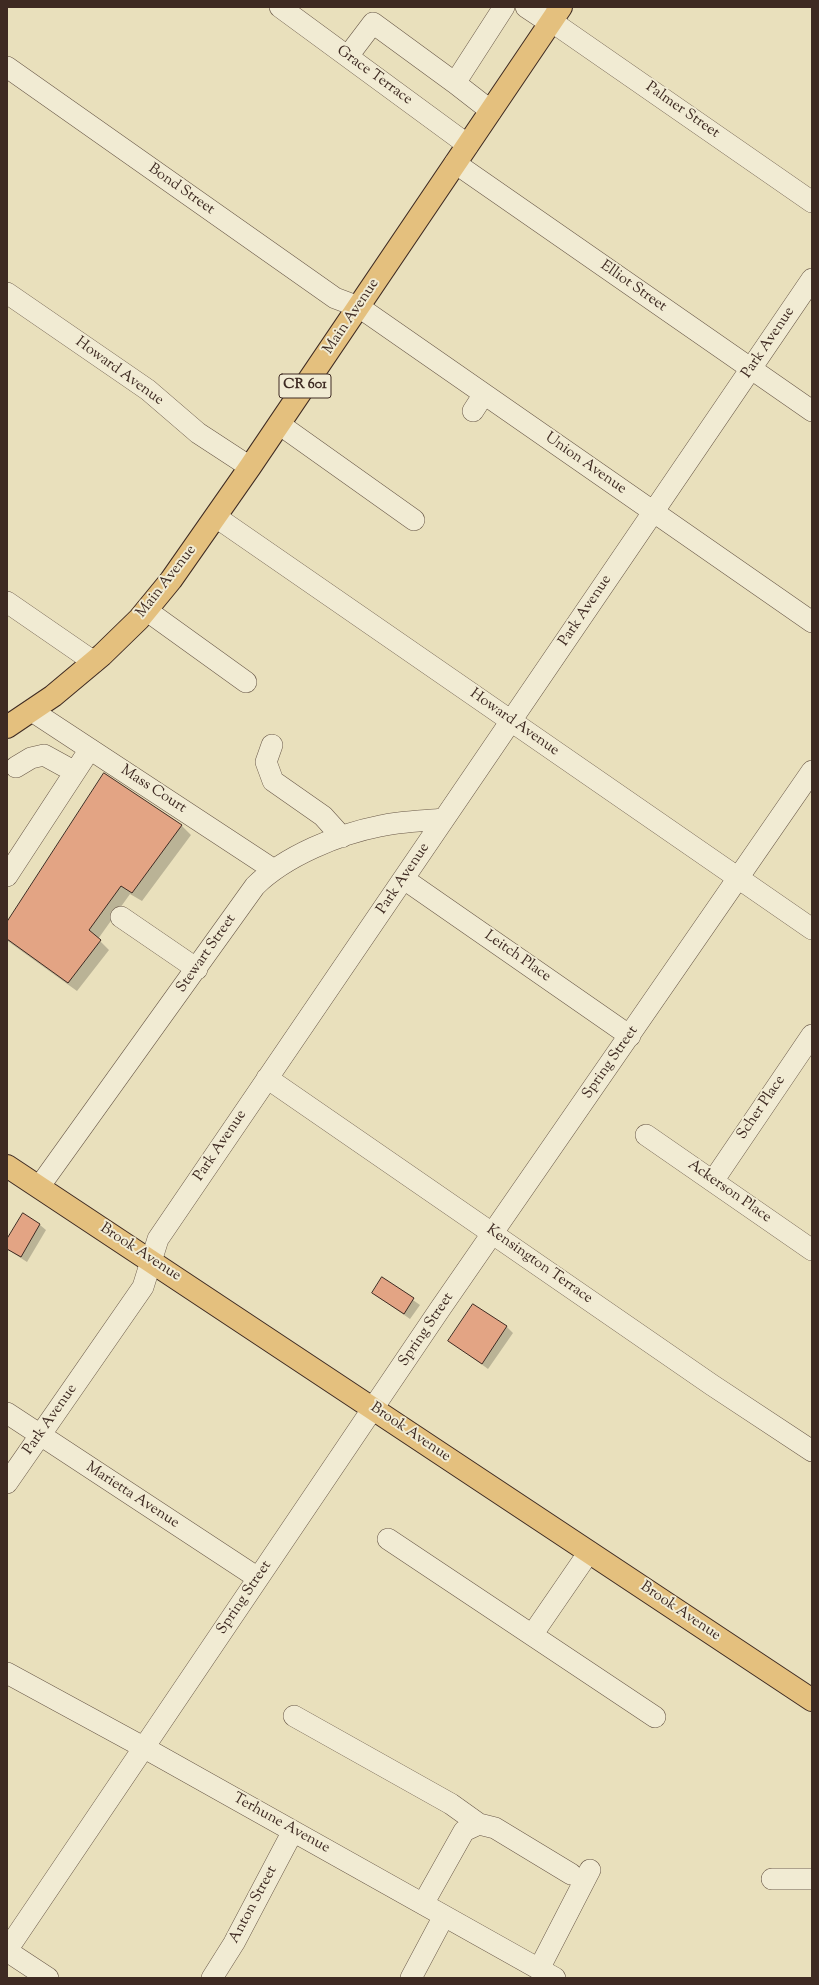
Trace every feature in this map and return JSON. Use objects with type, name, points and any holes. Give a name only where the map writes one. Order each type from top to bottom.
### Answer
[{"type":"main road","name":"Main Avenue","points":[[7,727],[53,696],[94,662],[146,610],[171,580],[216,517],[359,307],[554,17]]},
{"type":"main road","name":"Brook Avenue","points":[[7,1166],[151,1260],[812,1700]]},
{"type":"street","name":"Grace Terrace","points":[[280,7],[468,145]]},
{"type":"street","points":[[455,83],[504,7]]},
{"type":"street","name":"Palmer Street","points":[[526,7],[554,17],[812,202]]},
{"type":"street","points":[[348,56],[374,23],[491,111]]},
{"type":"street","name":"Bond Street","points":[[7,67],[336,298],[359,307]]},
{"type":"street","name":"Elliot Street","points":[[455,163],[812,411]]},
{"type":"street","name":"Park Avenue","points":[[7,1483],[143,1287],[158,1239],[812,279]]},
{"type":"street","name":"Howard Avenue","points":[[7,293],[148,390],[198,433],[250,467]]},
{"type":"street","name":"Union Avenue","points":[[359,307],[812,622]]},
{"type":"street","points":[[473,411],[484,394]]},
{"type":"street","points":[[279,424],[414,520]]},
{"type":"street","name":"Howard Avenue","points":[[216,517],[812,929]]},
{"type":"street","points":[[7,602],[94,662]]},
{"type":"street","points":[[146,610],[246,682]]},
{"type":"street","name":"Mass Court","points":[[32,711],[274,870]]},
{"type":"street","points":[[272,745],[266,762],[273,781],[323,816],[342,837]]},
{"type":"street","points":[[7,876],[90,749]]},
{"type":"street","points":[[10,764],[44,755],[75,772]]},
{"type":"street","name":"Spring Street","points":[[7,1951],[143,1747],[373,1408],[812,771]]},
{"type":"street","name":"Stewart Street","points":[[39,1187],[255,886],[274,870],[292,859],[342,837],[381,826],[444,819]]},
{"type":"street","name":"Leitch Place","points":[[404,878],[630,1036]]},
{"type":"street","points":[[121,917],[197,968]]},
{"type":"street","name":"Scher Place","points":[[713,1181],[812,1035]]},
{"type":"street","name":"Kensington Terrace","points":[[267,1078],[712,1385],[812,1451]]},
{"type":"street","name":"Ackerson Place","points":[[646,1135],[812,1250]]},
{"type":"street","name":"Marietta Avenue","points":[[7,1413],[258,1578]]},
{"type":"street","points":[[388,1539],[654,1717]]},
{"type":"street","points":[[532,1635],[589,1552]]},
{"type":"street","name":"Terhune Avenue","points":[[7,1673],[294,1831],[547,1974]]},
{"type":"street","points":[[294,1716],[451,1804],[479,1824],[495,1828],[580,1872],[547,1974]]},
{"type":"street","points":[[423,1904],[464,1831],[479,1824]]},
{"type":"street","name":"Anton Street","points":[[212,1978],[234,1943],[294,1831]]},
{"type":"street","points":[[772,1879],[812,1879]]},
{"type":"street","points":[[411,1978],[444,1916]]},
{"type":"street","points":[[7,1951],[48,1978]]},
{"type":"building","points":[[104,773],[182,825],[132,893],[121,886],[89,930],[101,940],[68,983],[7,939],[7,922]]},
{"type":"building","points":[[23,1213],[40,1224],[21,1257],[7,1249],[7,1239]]},
{"type":"building","points":[[382,1277],[414,1298],[404,1314],[372,1293]]},
{"type":"building","points":[[473,1304],[507,1326],[482,1364],[448,1341]]}]
